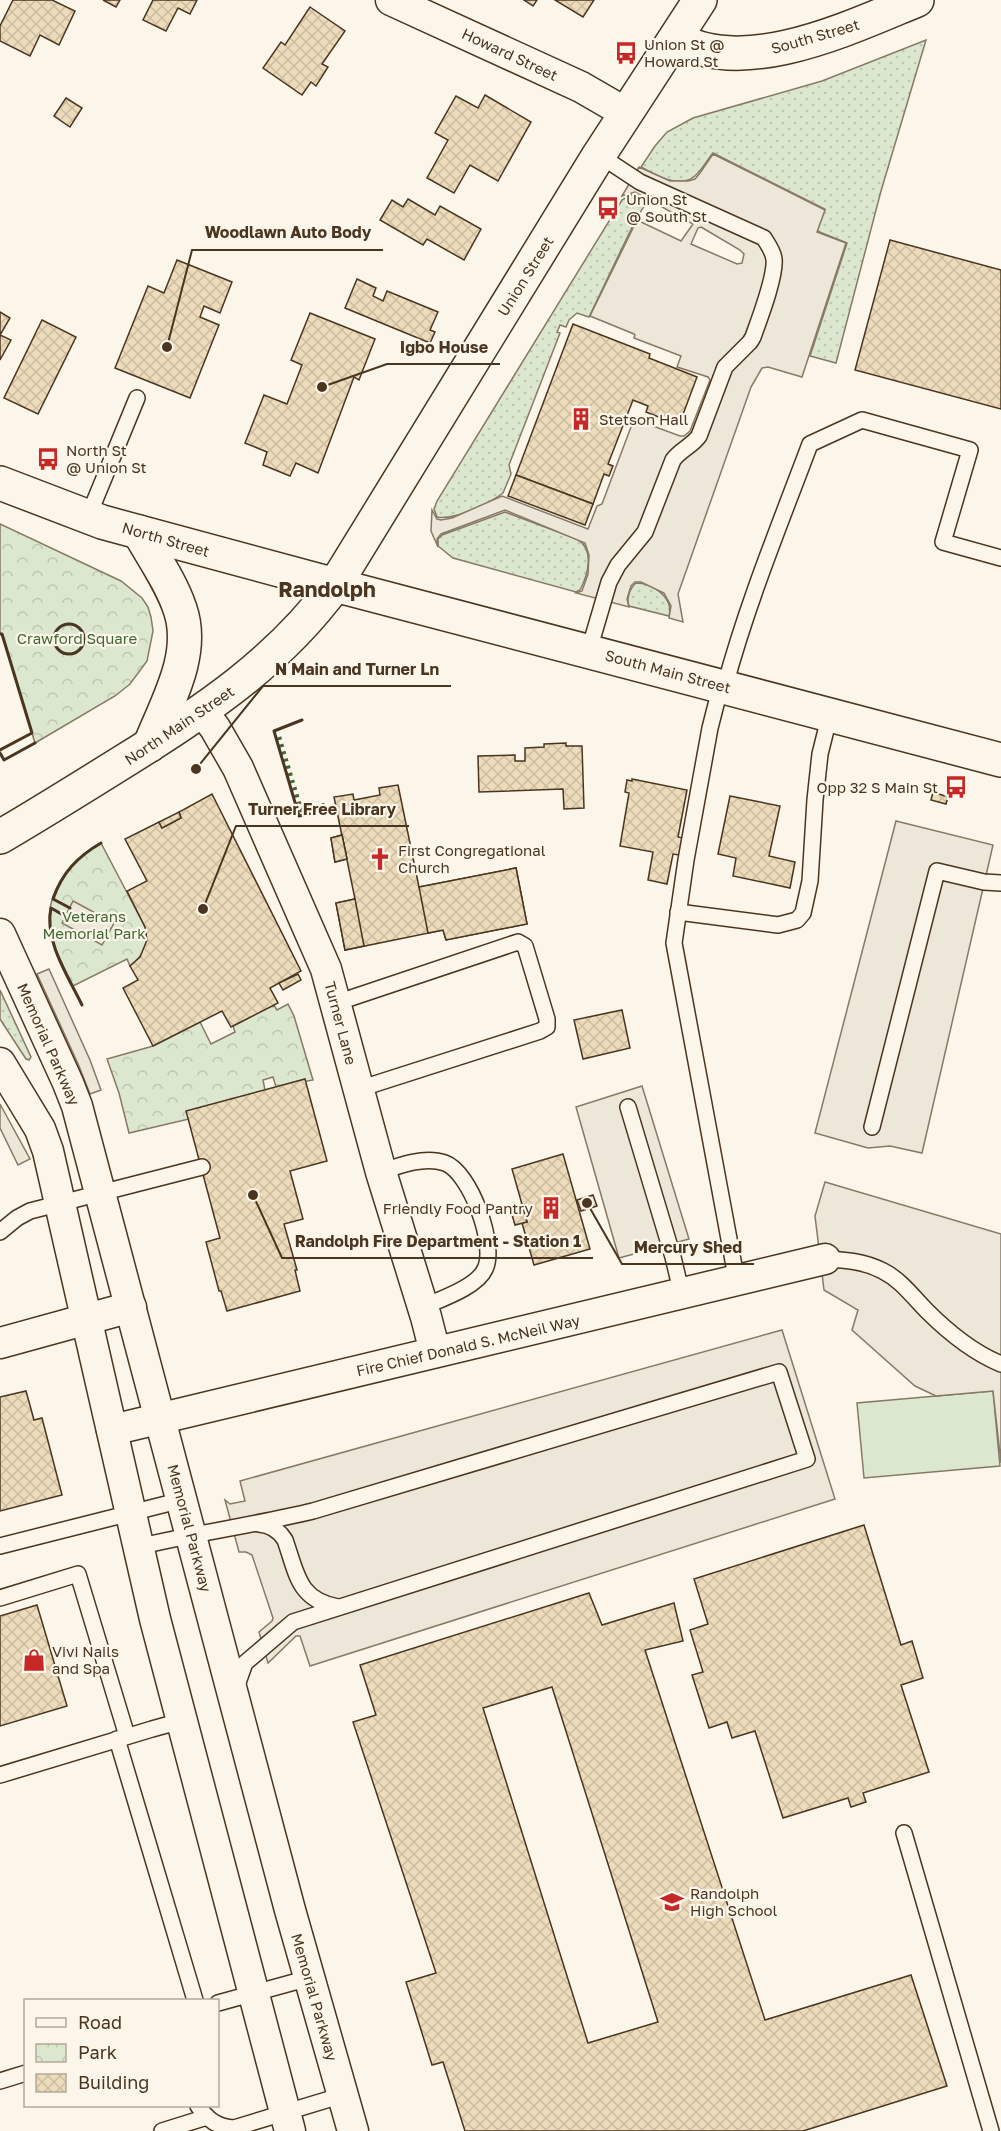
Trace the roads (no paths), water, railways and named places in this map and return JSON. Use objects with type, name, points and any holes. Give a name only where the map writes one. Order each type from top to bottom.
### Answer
[{"type":"main road","name":"Union Street","points":[[335,585],[599,155],[700,0]]},
{"type":"main road","name":"South Street","points":[[676,38],[699,49],[720,52],[770,50],[826,35],[917,0]]},
{"type":"main road","name":"North Street","points":[[0,483],[88,516],[139,532],[335,585]]},
{"type":"main road","points":[[139,532],[173,593],[184,625],[184,644],[179,671],[150,745]]},
{"type":"main road","name":"South Main Street","points":[[335,585],[590,650],[1001,760]]},
{"type":"main road","name":"North Main Street","points":[[0,837],[150,745],[244,681],[290,640],[335,585]]},
{"type":"street","name":"Howard Street","points":[[391,0],[581,87],[626,113]]},
{"type":"street","name":"Turner Lane","points":[[202,711],[215,728],[238,768],[326,969],[381,1172],[435,1353]]},
{"type":"street","name":"Memorial Parkway","points":[[0,934],[77,1106],[309,1978],[353,2131]]},
{"type":"street","points":[[0,1063],[44,1140],[181,1722],[287,2122]]},
{"type":"street","name":"Fire Chief Donald S. McNeil Way","points":[[112,1430],[737,1282],[825,1259]]},
{"type":"street","points":[[0,1343],[131,1307]]},
{"type":"lane","points":[[590,650],[613,573],[645,532],[676,454],[692,444],[699,436],[725,367],[753,337],[773,272],[774,260],[771,248],[764,238],[640,182],[599,155]]},
{"type":"lane","points":[[88,516],[137,398]]},
{"type":"lane","points":[[737,1282],[674,943],[708,739],[736,644],[810,444],[862,420],[970,450],[943,542],[1001,558]]},
{"type":"lane","points":[[678,912],[778,925],[797,920],[803,913],[810,881],[820,754],[830,714]]},
{"type":"lane","points":[[872,1127],[937,871],[984,882],[1001,883]]},
{"type":"lane","points":[[336,1003],[518,942],[525,946],[547,1019],[547,1027],[540,1032],[359,1089]]},
{"type":"lane","points":[[628,1107],[673,1257],[682,1295]]},
{"type":"lane","points":[[381,1172],[413,1162],[446,1163],[462,1176],[483,1222],[488,1245],[486,1268],[475,1282],[423,1307]]},
{"type":"lane","points":[[0,1232],[22,1214],[202,1167]]},
{"type":"lane","points":[[825,1259],[853,1261],[885,1272],[901,1284],[958,1339],[1001,1364]]},
{"type":"lane","points":[[138,1547],[191,1534],[256,1524],[325,1507],[779,1372],[807,1459],[292,1622],[250,1657],[241,1671],[234,1697]]},
{"type":"lane","points":[[0,1546],[182,1500]]},
{"type":"lane","points":[[256,1524],[270,1526],[281,1534],[300,1584],[309,1596],[322,1604],[338,1607]]},
{"type":"lane","points":[[0,1598],[78,1574],[194,1999]]},
{"type":"lane","points":[[0,1775],[181,1722]]},
{"type":"lane","points":[[904,1833],[991,2131]]},
{"type":"lane","points":[[219,2003],[309,1978]]},
{"type":"lane","points":[[0,2081],[24,2074]]},
{"type":"lane","points":[[162,2131],[202,2111],[218,2126],[234,2130],[287,2122],[343,2095]]},
{"type":"place","name":"Union St @ Howard St","points":[[626,53]]},
{"type":"place","name":"Union St @ South St","points":[[608,208]]},
{"type":"place","name":"Woodlawn Auto Body","points":[[167,347]]},
{"type":"place","name":"Igbo House","points":[[322,387]]},
{"type":"place","name":"Stetson Hall","points":[[581,419]]},
{"type":"place","name":"North St @ Union St","points":[[48,459]]},
{"type":"place","name":"N Main and Turner Ln","points":[[196,769]]},
{"type":"place","name":"Opp 32 S Main St","points":[[956,787]]},
{"type":"place","name":"First Congregational Church","points":[[380,859]]},
{"type":"place","name":"Turner Free Library","points":[[203,909]]},
{"type":"place","name":"Randolph Fire Department - Station 1","points":[[253,1195]]},
{"type":"place","name":"Mercury Shed","points":[[587,1203]]},
{"type":"place","name":"Friendly Food Pantry","points":[[551,1208]]},
{"type":"place","name":"Vivi Nails and Spa","points":[[34,1660]]},
{"type":"place","name":"Randolph High School","points":[[672,1902]]},
{"type":"district","name":"Randolph","points":[[327,589]]},
{"type":"park label","name":"Crawford Square","points":[[77,638]]},
{"type":"park label","name":"Veterans Memorial Park","points":[[94,924]]}]
